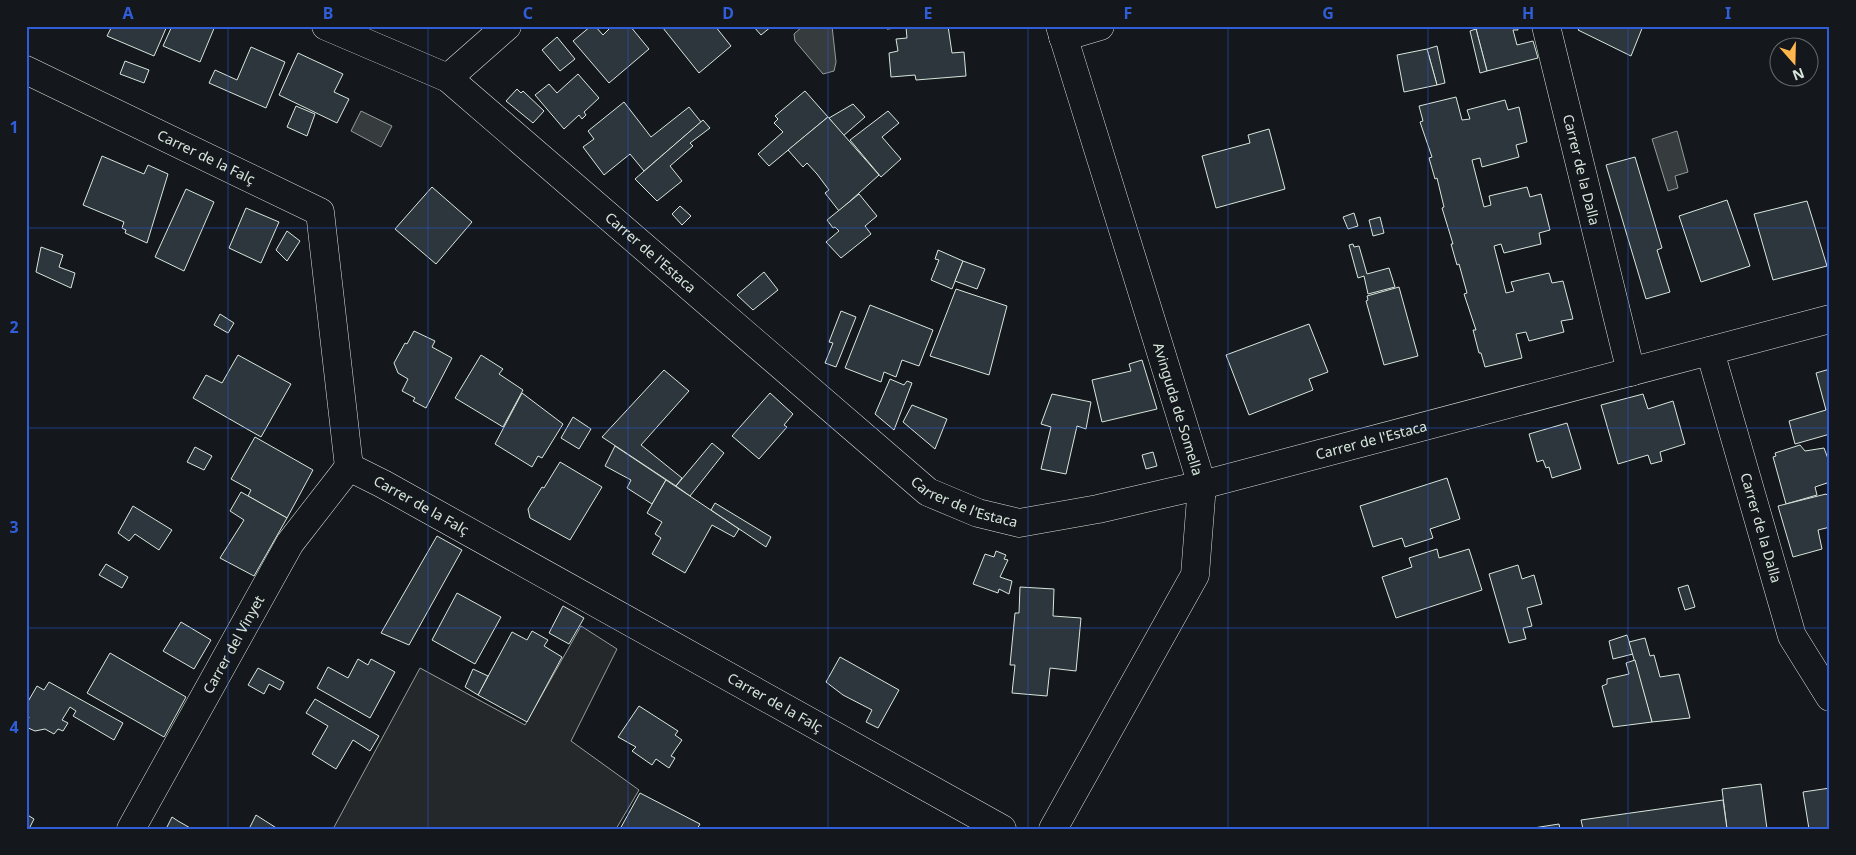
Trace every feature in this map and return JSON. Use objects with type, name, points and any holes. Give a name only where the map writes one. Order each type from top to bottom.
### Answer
[{"type":"street","name":"Carrer de l'Estaca","points":[[326,26],[448,78],[928,492],[978,513],[1019,523],[1098,509],[1202,485],[1830,319]]},
{"type":"street","points":[[448,78],[507,26]]},
{"type":"street","points":[[1061,32],[1100,26]]},
{"type":"street","name":"Carrer de la Dalla","points":[[1546,26],[1631,372]]},
{"type":"street","name":"Avinguda de Somella","points":[[1053,829],[1195,575],[1202,485],[1061,32]]},
{"type":"street","name":"Carrer de la Falç","points":[[26,70],[320,212],[348,467],[877,757],[1002,829]]},
{"type":"street","name":"Carrer de la Dalla","points":[[1710,351],[1792,636],[1830,696]]},
{"type":"street","name":"Carrer del Vinyet","points":[[131,829],[290,543],[348,467]]},
{"type":"shaded area","points":[[803,26],[832,26],[836,62],[834,71],[823,74],[795,41],[794,34]]},
{"type":"shaded area","points":[[361,111],[392,126],[381,147],[351,131]]},
{"type":"shaded area","points":[[1677,131],[1688,172],[1675,176],[1678,188],[1668,191],[1652,139]]},
{"type":"shaded area","points":[[581,626],[617,649],[571,741],[639,790],[616,829],[333,829],[420,668],[525,725]]},
{"type":"building","points":[[106,26],[167,26],[154,56],[107,36],[111,28]]},
{"type":"building","points":[[172,26],[215,26],[200,62],[163,46]]},
{"type":"building","points":[[591,26],[595,26],[603,35],[612,26],[630,26],[649,49],[609,83],[573,41]]},
{"type":"building","points":[[665,26],[715,26],[731,46],[699,73],[663,28]]},
{"type":"building","points":[[753,26],[772,26],[761,35]]},
{"type":"building","points":[[886,26],[948,26],[952,53],[964,52],[966,76],[916,80],[915,75],[891,77],[889,53],[898,51],[896,39],[907,38],[906,27],[887,29]]},
{"type":"building","points":[[1490,26],[1517,26],[1518,30],[1513,30],[1517,45],[1533,41],[1538,58],[1487,71],[1476,29]]},
{"type":"building","points":[[1581,26],[1643,26],[1631,56],[1578,30]]},
{"type":"building","points":[[1476,29],[1487,71],[1480,73],[1470,31]]},
{"type":"building","points":[[557,37],[575,59],[560,71],[542,50]]},
{"type":"building","points":[[1437,46],[1445,83],[1437,85],[1427,49]]},
{"type":"building","points":[[251,47],[285,62],[266,108],[209,83],[215,70],[237,80]]},
{"type":"building","points":[[1427,49],[1437,85],[1404,92],[1397,55]]},
{"type":"building","points":[[298,53],[343,74],[334,92],[349,99],[337,123],[279,95]]},
{"type":"building","points":[[125,61],[149,70],[144,83],[120,74]]},
{"type":"building","points":[[578,74],[599,98],[584,112],[586,115],[582,119],[579,115],[564,129],[535,95],[549,84],[557,93]]},
{"type":"building","points":[[517,89],[521,93],[523,91],[544,111],[533,123],[506,101]]},
{"type":"building","points":[[805,91],[828,117],[769,166],[758,154],[783,132],[774,123],[778,119],[775,116]]},
{"type":"building","points":[[1456,97],[1462,120],[1470,119],[1467,110],[1505,100],[1508,110],[1519,107],[1527,142],[1516,145],[1519,157],[1482,167],[1480,158],[1472,160],[1484,207],[1491,205],[1489,196],[1527,187],[1530,197],[1541,194],[1550,230],[1539,233],[1541,244],[1504,253],[1501,244],[1494,246],[1506,293],[1514,291],[1511,282],[1549,273],[1552,283],[1563,281],[1573,319],[1561,321],[1564,332],[1529,341],[1526,332],[1516,334],[1522,358],[1485,367],[1473,330],[1476,330],[1464,294],[1467,293],[1459,264],[1457,265],[1451,244],[1453,244],[1442,208],[1444,207],[1437,178],[1435,179],[1429,158],[1432,157],[1420,122],[1423,121],[1419,106]]},
{"type":"building","points":[[624,102],[651,137],[689,107],[701,122],[644,171],[630,154],[604,175],[583,147],[594,139],[588,131]]},
{"type":"building","points":[[853,104],[865,117],[843,136],[829,118]]},
{"type":"building","points":[[296,106],[315,114],[307,136],[287,127]]},
{"type":"building","points":[[888,111],[899,123],[882,137],[901,159],[881,177],[850,140]]},
{"type":"building","points":[[828,117],[879,175],[839,211],[825,193],[829,190],[817,174],[807,163],[803,167],[788,150]]},
{"type":"building","points":[[703,120],[710,128],[690,143],[693,146],[670,166],[682,181],[657,201],[635,179]]},
{"type":"building","points":[[1269,129],[1285,189],[1216,208],[1202,156],[1250,143],[1248,135]]},
{"type":"building","points":[[102,156],[144,174],[148,165],[168,174],[147,243],[125,233],[126,230],[122,228],[124,222],[83,205]]},
{"type":"building","points":[[1635,157],[1662,248],[1657,250],[1670,292],[1646,299],[1606,165]]},
{"type":"building","points":[[432,187],[472,222],[436,264],[395,229]]},
{"type":"building","points":[[186,189],[214,202],[184,271],[155,257]]},
{"type":"building","points":[[859,194],[877,216],[865,226],[871,234],[841,258],[826,242],[839,231],[835,227],[833,228],[827,220]]},
{"type":"building","points":[[1727,200],[1750,266],[1701,282],[1679,216]]},
{"type":"building","points":[[1807,201],[1827,266],[1773,280],[1754,214]]},
{"type":"building","points":[[680,206],[691,216],[682,225],[672,214]]},
{"type":"building","points":[[246,208],[279,222],[261,263],[229,248]]},
{"type":"building","points":[[1354,213],[1358,226],[1348,229],[1343,217]]},
{"type":"building","points":[[1380,217],[1384,233],[1373,236],[1369,220]]},
{"type":"building","points":[[287,231],[300,241],[287,261],[276,250]]},
{"type":"building","points":[[1353,244],[1354,247],[1359,246],[1367,274],[1389,268],[1395,287],[1368,294],[1364,276],[1358,278],[1349,245]]},
{"type":"building","points":[[41,247],[63,255],[59,267],[75,273],[71,288],[36,272]]},
{"type":"building","points":[[938,250],[963,261],[952,289],[931,280],[939,260],[935,259]]},
{"type":"building","points":[[963,261],[985,269],[977,289],[955,281]]},
{"type":"building","points":[[764,272],[778,290],[753,310],[737,295]]},
{"type":"building","points":[[1399,287],[1418,356],[1384,365],[1366,301],[1368,300],[1367,296]]},
{"type":"building","points":[[956,289],[1007,306],[989,375],[930,356]]},
{"type":"building","points":[[870,305],[933,330],[919,366],[902,360],[896,377],[884,372],[881,382],[845,368]]},
{"type":"building","points":[[841,311],[856,317],[836,367],[825,363],[833,343],[829,342]]},
{"type":"building","points":[[220,314],[234,323],[228,333],[214,325]]},
{"type":"building","points":[[1309,324],[1328,372],[1309,379],[1313,390],[1249,415],[1226,355]]},
{"type":"building","points":[[414,331],[435,341],[432,347],[452,358],[426,408],[413,401],[415,398],[402,391],[408,379],[398,373],[394,363]]},
{"type":"building","points":[[238,355],[291,384],[261,437],[193,398],[206,375],[222,383]]},
{"type":"building","points":[[481,355],[503,369],[499,374],[523,390],[503,427],[455,398]]},
{"type":"building","points":[[1142,360],[1157,409],[1102,422],[1092,380],[1131,371],[1129,364]]},
{"type":"building","points":[[1830,369],[1830,434],[1795,444],[1789,421],[1826,410],[1816,373]]},
{"type":"building","points":[[664,370],[689,391],[641,445],[682,478],[676,486],[602,437]]},
{"type":"building","points":[[890,379],[904,385],[907,381],[912,383],[894,430],[875,414]]},
{"type":"building","points":[[522,393],[563,424],[542,458],[538,456],[532,467],[495,444]]},
{"type":"building","points":[[770,393],[793,414],[784,425],[787,427],[759,459],[732,436]]},
{"type":"building","points":[[1052,394],[1091,402],[1086,429],[1077,426],[1066,474],[1041,469],[1051,427],[1041,424]]},
{"type":"building","points":[[1643,394],[1648,409],[1673,401],[1685,444],[1660,452],[1662,461],[1651,464],[1648,455],[1618,464],[1601,405]]},
{"type":"building","points":[[912,405],[947,419],[935,449],[903,422]]},
{"type":"building","points":[[573,417],[591,429],[579,449],[561,438]]},
{"type":"building","points":[[1567,423],[1581,469],[1552,478],[1549,467],[1546,468],[1543,460],[1537,462],[1529,434]]},
{"type":"building","points":[[255,437],[313,470],[287,518],[248,496],[251,490],[231,479]]},
{"type":"building","points":[[712,443],[724,453],[690,496],[676,486]]},
{"type":"building","points":[[1800,445],[1805,451],[1824,448],[1830,464],[1830,482],[1815,487],[1817,495],[1786,504],[1773,457],[1776,456],[1775,453]]},
{"type":"building","points":[[615,446],[666,480],[652,504],[627,488],[631,480],[605,466]]},
{"type":"building","points":[[195,447],[212,456],[204,470],[187,462]]},
{"type":"building","points":[[1153,452],[1157,466],[1146,469],[1142,455]]},
{"type":"building","points":[[560,462],[602,487],[570,540],[530,518],[528,509]]},
{"type":"building","points":[[1447,478],[1460,519],[1430,529],[1433,538],[1405,547],[1402,538],[1373,547],[1360,506]]},
{"type":"building","points":[[666,480],[739,529],[734,537],[712,525],[685,573],[652,554],[661,538],[655,534],[662,522],[647,513]]},
{"type":"building","points":[[241,492],[287,518],[254,576],[220,558],[244,520],[230,511]]},
{"type":"building","points":[[1826,494],[1830,498],[1830,527],[1818,530],[1822,549],[1793,557],[1778,506]]},
{"type":"building","points":[[715,503],[771,537],[766,547],[711,510]]},
{"type":"building","points":[[133,506],[172,530],[159,550],[135,534],[129,541],[118,533]]},
{"type":"building","points":[[437,536],[462,550],[409,645],[381,633]]},
{"type":"building","points":[[1437,549],[1439,558],[1469,549],[1482,590],[1396,618],[1382,577],[1412,567],[1409,558]]},
{"type":"building","points":[[996,551],[1006,555],[1004,559],[1008,560],[1000,577],[1012,581],[1009,594],[999,589],[998,593],[973,584],[985,554],[994,557]]},
{"type":"building","points":[[106,564],[128,577],[122,588],[99,575]]},
{"type":"building","points":[[1518,565],[1522,579],[1534,575],[1542,604],[1527,608],[1532,626],[1523,628],[1526,639],[1509,643],[1489,574]]},
{"type":"building","points":[[1688,585],[1695,607],[1685,610],[1678,588]]},
{"type":"building","points":[[1020,587],[1054,589],[1053,616],[1081,618],[1076,671],[1050,668],[1047,696],[1012,693],[1015,665],[1010,665],[1015,613],[1019,613]]},
{"type":"building","points":[[457,593],[501,617],[475,664],[432,640]]},
{"type":"building","points":[[563,606],[584,618],[569,644],[549,633]]},
{"type":"building","points":[[181,622],[211,640],[194,669],[163,651]]},
{"type":"building","points":[[532,631],[548,640],[544,646],[562,657],[527,722],[478,695],[512,632],[527,640]]},
{"type":"building","points":[[1627,635],[1633,654],[1613,659],[1609,641]]},
{"type":"building","points":[[1645,638],[1650,656],[1654,655],[1660,677],[1679,674],[1690,718],[1652,722],[1629,642]]},
{"type":"building","points":[[110,653],[186,697],[164,737],[87,693]]},
{"type":"building","points":[[840,657],[899,690],[878,728],[866,722],[872,710],[843,695],[826,682]]},
{"type":"building","points":[[358,659],[368,665],[371,659],[395,672],[370,718],[317,688],[328,667],[348,678]]},
{"type":"building","points":[[1635,660],[1652,722],[1613,727],[1602,686],[1607,684],[1607,679],[1629,674],[1626,663]]},
{"type":"building","points":[[258,668],[284,682],[280,690],[269,684],[264,694],[248,685]]},
{"type":"building","points":[[473,669],[488,676],[478,695],[465,687]]},
{"type":"building","points":[[49,682],[123,723],[114,740],[73,716],[76,711],[70,707],[62,720],[68,723],[63,731],[58,729],[54,734],[45,729],[35,731],[26,727],[29,717],[26,715],[26,705],[37,686],[44,690]]},
{"type":"building","points":[[315,699],[379,736],[370,751],[353,740],[336,769],[312,754],[328,726],[306,713]]},
{"type":"building","points":[[639,706],[678,731],[675,735],[682,740],[671,756],[675,758],[669,768],[656,759],[652,765],[632,751],[636,747],[618,737]]},
{"type":"building","points":[[1761,784],[1767,829],[1727,829],[1722,789]]},
{"type":"building","points":[[1830,788],[1830,829],[1809,829],[1803,792]]},
{"type":"building","points":[[640,793],[700,824],[697,829],[620,829]]},
{"type":"building","points":[[1723,800],[1727,829],[1583,829],[1581,820]]},
{"type":"building","points":[[26,814],[34,819],[29,829],[26,829]]},
{"type":"building","points":[[256,815],[278,829],[249,829]]},
{"type":"building","points":[[172,817],[178,821],[192,829],[166,829]]},
{"type":"building","points":[[1559,824],[1560,829],[1527,829]]}]
